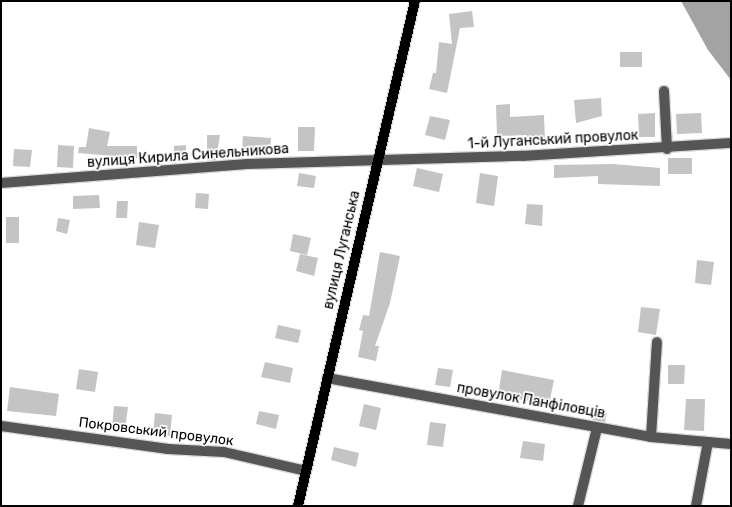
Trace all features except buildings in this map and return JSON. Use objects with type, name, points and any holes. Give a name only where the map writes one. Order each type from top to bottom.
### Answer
[{"type":"main road","name":"вулиця Луганська","points":[[298,506],[376,161],[415,1]]},
{"type":"street","points":[[664,91],[667,149]]},
{"type":"street","name":"1-й Луганський провулок","points":[[376,161],[667,149],[731,143]]},
{"type":"street","name":"вулиця Кирила Синельникова","points":[[1,183],[247,164],[376,161]]},
{"type":"street","points":[[651,437],[657,342]]},
{"type":"street","name":"провулок Панфіловців","points":[[327,378],[651,437],[731,444]]},
{"type":"street","name":"Покровський провулок","points":[[1,426],[168,449],[224,452],[306,471]]},
{"type":"street","points":[[578,506],[597,428]]},
{"type":"street","points":[[696,506],[708,442]]},
{"type":"shaded area","points":[[681,1],[731,1],[731,80],[708,50]]}]
